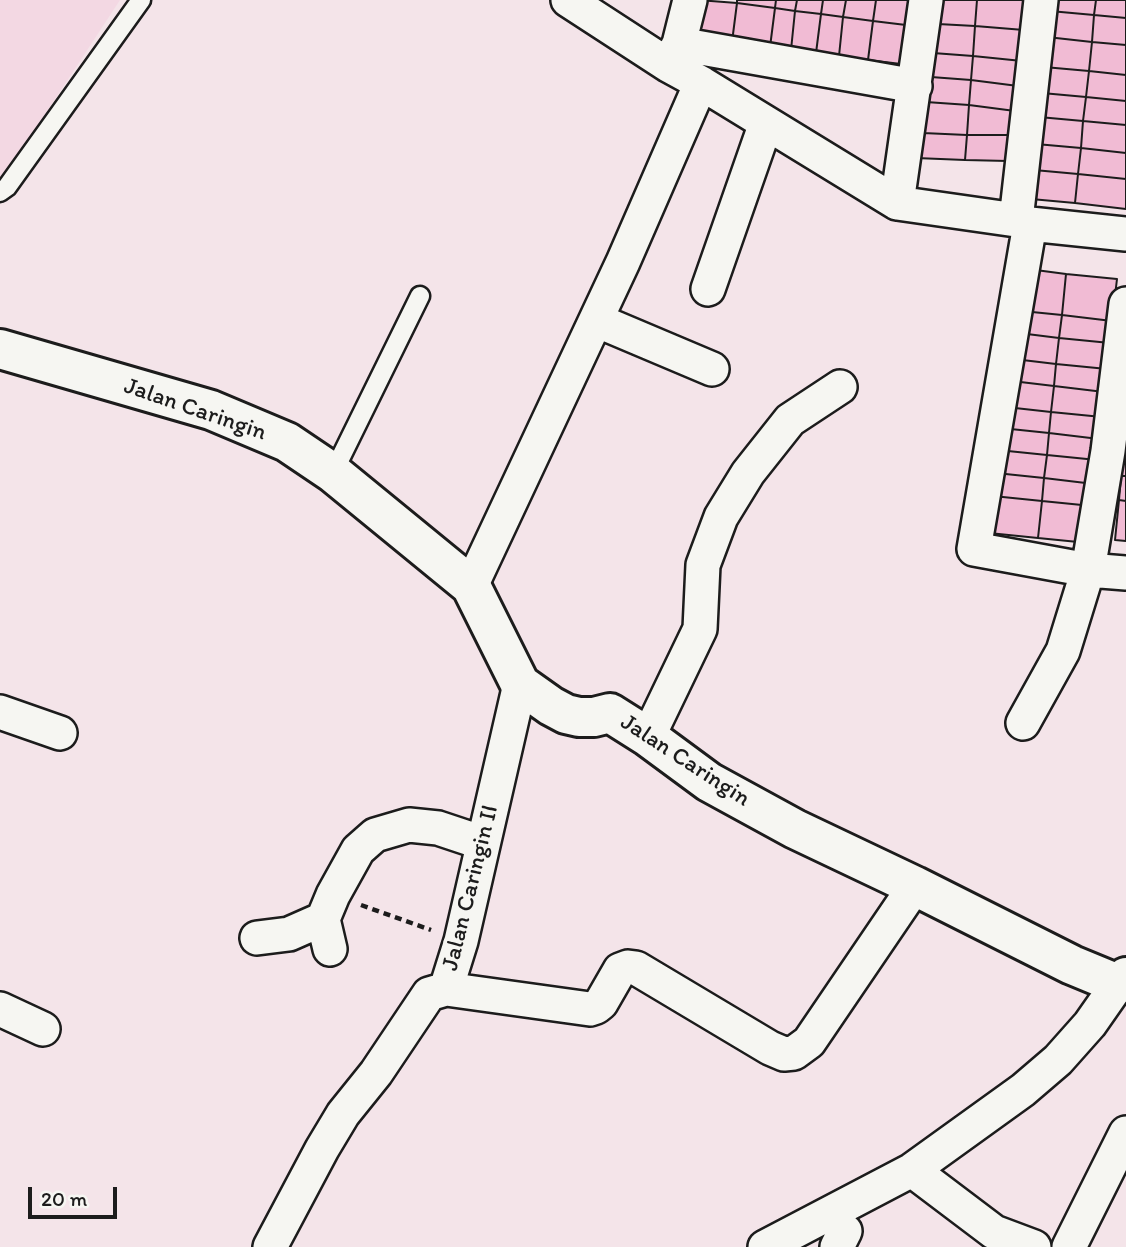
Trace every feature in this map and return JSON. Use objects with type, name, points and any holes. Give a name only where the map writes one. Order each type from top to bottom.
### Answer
[{"type":"street","points":[[568,0],[673,55],[701,83],[897,204],[1126,234]]},
{"type":"street","points":[[673,55],[690,0]]},
{"type":"street","points":[[897,204],[926,0]]},
{"type":"street","points":[[1041,0],[1023,222],[974,549],[1088,570],[1126,573]]},
{"type":"street","points":[[673,55],[915,86]]},
{"type":"street","points":[[471,586],[596,320],[701,83]]},
{"type":"street","points":[[708,289],[766,123]]},
{"type":"street","points":[[1023,723],[1063,651],[1088,570],[1108,451],[1126,304]]},
{"type":"street","points":[[596,320],[712,369]]},
{"type":"street","name":"Jalan Caringin","points":[[0,349],[211,410],[287,442],[333,473],[471,586],[520,684],[551,706],[579,717],[610,713],[709,782],[795,829],[1073,965],[1122,980]]},
{"type":"street","points":[[648,737],[699,629],[703,565],[721,517],[748,473],[790,419],[839,387]]},
{"type":"street","name":"Jalan Caringin II","points":[[270,1247],[343,1114],[376,1073],[429,994],[446,989],[461,941],[520,684]]},
{"type":"street","points":[[0,712],[60,733]]},
{"type":"street","points":[[257,938],[289,934],[329,921],[358,850],[374,835],[409,825],[438,828],[483,843]]},
{"type":"street","points":[[446,989],[590,1009],[601,1003],[620,970],[636,968],[770,1048],[784,1054],[794,1053],[809,1042],[915,886]]},
{"type":"street","points":[[765,1247],[912,1170],[1023,1090],[1058,1060],[1090,1024],[1122,980]]},
{"type":"street","points":[[0,1009],[43,1029]]},
{"type":"street","points":[[1069,1247],[1126,1133]]},
{"type":"street","points":[[912,1170],[990,1240],[1034,1247]]},
{"type":"lane","points":[[0,192],[7,187],[141,0]]},
{"type":"lane","points":[[333,473],[420,296]]},
{"type":"path","points":[[329,921],[461,941]]},
{"type":"shaded area","points":[[0,0],[120,0],[0,183]]},
{"type":"building","points":[[698,0],[737,3],[732,42],[694,37]]},
{"type":"building","points":[[737,0],[776,0],[775,8],[737,3]]},
{"type":"building","points":[[776,0],[797,0],[795,11],[775,8]]},
{"type":"building","points":[[797,0],[823,0],[821,14],[795,11]]},
{"type":"building","points":[[823,0],[846,0],[843,17],[821,14]]},
{"type":"building","points":[[846,0],[876,0],[873,21],[843,17]]},
{"type":"building","points":[[876,0],[909,0],[906,25],[873,21]]},
{"type":"building","points":[[940,0],[977,0],[975,26],[938,24]]},
{"type":"building","points":[[977,0],[1029,0],[1024,30],[975,26]]},
{"type":"building","points":[[1051,0],[1096,0],[1094,15],[1050,11]]},
{"type":"building","points":[[1096,0],[1126,0],[1126,18],[1094,15]]},
{"type":"building","points":[[737,3],[775,8],[770,47],[732,42]]},
{"type":"building","points":[[775,8],[795,11],[791,50],[770,47]]},
{"type":"building","points":[[795,11],[821,14],[816,53],[791,50]]},
{"type":"building","points":[[1050,11],[1094,15],[1092,42],[1047,37]]},
{"type":"building","points":[[821,14],[843,17],[839,56],[816,53]]},
{"type":"building","points":[[1094,15],[1126,18],[1126,45],[1092,42]]},
{"type":"building","points":[[843,17],[873,21],[868,60],[839,56]]},
{"type":"building","points":[[873,21],[906,25],[901,64],[868,60]]},
{"type":"building","points":[[938,24],[975,26],[973,56],[933,53]]},
{"type":"building","points":[[975,26],[1024,30],[1022,61],[973,56]]},
{"type":"building","points":[[1047,37],[1092,42],[1089,71],[1044,67]]},
{"type":"building","points":[[1092,42],[1126,45],[1126,75],[1089,71]]},
{"type":"building","points":[[933,53],[973,56],[971,80],[931,77]]},
{"type":"building","points":[[973,56],[1022,61],[1018,86],[971,80]]},
{"type":"building","points":[[1044,67],[1089,71],[1086,97],[1042,93]]},
{"type":"building","points":[[1089,71],[1126,75],[1126,101],[1086,97]]},
{"type":"building","points":[[931,77],[971,80],[969,105],[926,102]]},
{"type":"building","points":[[971,80],[1018,86],[1015,111],[969,105]]},
{"type":"building","points":[[1042,93],[1086,97],[1083,121],[1039,117]]},
{"type":"building","points":[[1086,97],[1126,101],[1126,125],[1083,121]]},
{"type":"building","points":[[926,102],[969,105],[967,135],[923,133]]},
{"type":"building","points":[[969,105],[1015,111],[1013,135],[967,135]]},
{"type":"building","points":[[1039,117],[1083,121],[1081,148],[1036,144]]},
{"type":"building","points":[[1083,121],[1126,125],[1126,153],[1081,148]]},
{"type":"building","points":[[923,133],[967,135],[965,160],[916,158]]},
{"type":"building","points":[[967,135],[1013,135],[1008,161],[965,160]]},
{"type":"building","points":[[1036,144],[1081,148],[1078,174],[1034,170]]},
{"type":"building","points":[[1081,148],[1126,153],[1126,179],[1078,174]]},
{"type":"building","points":[[1034,170],[1078,174],[1075,203],[1031,199]]},
{"type":"building","points":[[1078,174],[1126,179],[1126,209],[1075,203]]},
{"type":"building","points":[[1028,269],[1066,274],[1062,315],[1022,311]]},
{"type":"building","points":[[1066,274],[1117,279],[1112,321],[1062,315]]},
{"type":"building","points":[[1022,311],[1062,315],[1059,338],[1019,333]]},
{"type":"building","points":[[1062,315],[1112,321],[1110,343],[1059,338]]},
{"type":"building","points":[[1019,333],[1059,338],[1056,364],[1014,359]]},
{"type":"building","points":[[1059,338],[1110,343],[1107,369],[1056,364]]},
{"type":"building","points":[[1014,359],[1056,364],[1054,386],[1012,381]]},
{"type":"building","points":[[1056,364],[1107,369],[1104,392],[1054,386]]},
{"type":"building","points":[[1012,381],[1054,386],[1051,412],[1006,407]]},
{"type":"building","points":[[1054,386],[1104,392],[1102,417],[1051,412]]},
{"type":"building","points":[[1006,407],[1051,412],[1049,433],[1001,428]]},
{"type":"building","points":[[1051,412],[1102,417],[1099,439],[1049,433]]},
{"type":"building","points":[[1001,428],[1049,433],[1047,455],[998,450]]},
{"type":"building","points":[[1049,433],[1099,439],[1097,460],[1047,455]]},
{"type":"building","points":[[998,450],[1047,455],[1044,478],[996,473]]},
{"type":"building","points":[[1124,450],[1126,476],[1121,476]]},
{"type":"building","points":[[1047,455],[1097,460],[1094,484],[1044,478]]},
{"type":"building","points":[[996,473],[1044,478],[1042,501],[993,496]]},
{"type":"building","points":[[1121,476],[1126,476],[1126,501],[1119,500]]},
{"type":"building","points":[[1044,478],[1094,484],[1092,506],[1042,501]]},
{"type":"building","points":[[993,496],[1042,501],[1038,538],[989,533]]},
{"type":"building","points":[[1119,500],[1126,501],[1126,541],[1115,540]]},
{"type":"building","points":[[1042,501],[1092,506],[1088,543],[1038,538]]}]
